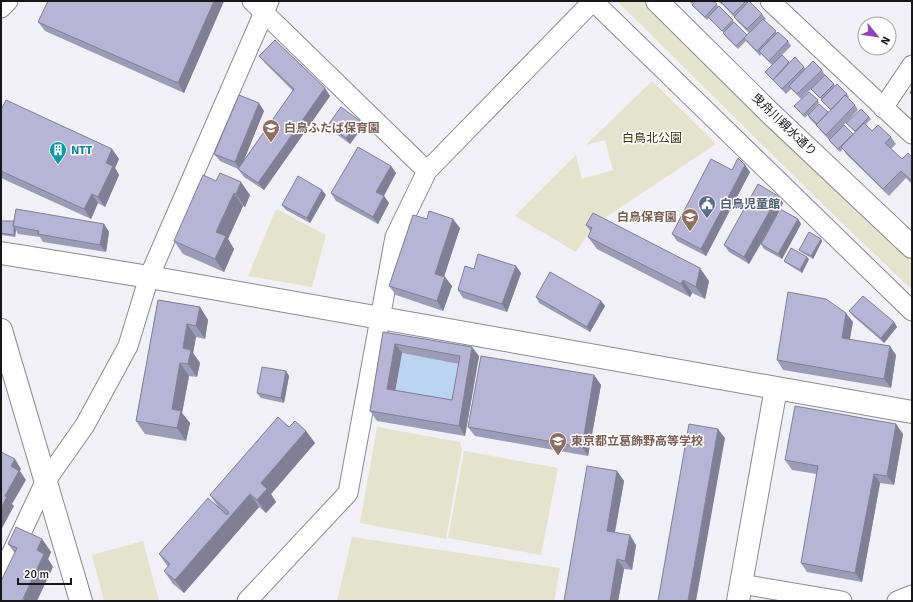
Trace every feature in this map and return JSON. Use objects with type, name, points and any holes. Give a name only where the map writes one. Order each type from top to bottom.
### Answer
[{"type":"street","points":[[1,8],[8,1]]},
{"type":"street","points":[[247,601],[348,493],[395,237],[427,171],[593,1],[912,311]]},
{"type":"street","name":"曳舟川親水通り","points":[[657,1],[769,112],[909,238]]},
{"type":"street","points":[[770,1],[912,134]]},
{"type":"street","points":[[1,576],[45,482],[85,425],[128,346],[149,277],[262,5],[427,171]]},
{"type":"street","points":[[884,108],[912,65]]},
{"type":"street","points":[[1,253],[149,277],[912,412]]},
{"type":"street","points":[[1,330],[7,373],[45,482],[81,601]]},
{"type":"street","points":[[776,388],[740,592],[842,601]]},
{"type":"street","points":[[897,601],[912,595]]},
{"type":"green space","points":[[617,1],[643,1],[912,262],[912,290],[802,184]]},
{"type":"green space","name":"白鳥北公園","points":[[652,81],[716,144],[594,225],[576,252],[515,216],[576,155],[582,179],[613,170],[605,140],[586,145]]},
{"type":"green space","points":[[276,209],[326,235],[312,287],[248,276]]},
{"type":"green space","points":[[377,427],[460,442],[462,449],[446,539],[360,523]]},
{"type":"green space","points":[[464,451],[558,468],[541,555],[448,538]]},
{"type":"green space","points":[[352,537],[560,568],[554,601],[337,601]]},
{"type":"green space","points":[[143,541],[159,601],[104,601],[92,555]]},
{"type":"water","points":[[402,353],[467,365],[459,410],[394,398]]},
{"type":"building","points":[[48,1],[214,1],[178,83],[38,22]]},
{"type":"building","points":[[696,1],[713,1],[717,4],[705,17],[692,5]]},
{"type":"building","points":[[720,1],[746,1],[733,14]]},
{"type":"building","points":[[749,1],[762,14],[747,29],[734,17]]},
{"type":"building","points":[[719,6],[733,20],[722,31],[708,17]]},
{"type":"building","points":[[763,19],[776,31],[757,51],[744,38]]},
{"type":"building","points":[[734,22],[747,35],[736,46],[723,33]]},
{"type":"building","points":[[778,32],[788,41],[769,61],[759,51]]},
{"type":"building","points":[[275,40],[325,88],[258,183],[238,169],[294,89],[259,56]]},
{"type":"building","points":[[782,55],[789,62],[773,80],[765,72]]},
{"type":"building","points":[[795,57],[804,67],[782,89],[773,80]]},
{"type":"building","points":[[813,61],[822,70],[797,94],[789,86]]},
{"type":"building","points":[[825,75],[834,84],[820,98],[811,89]]},
{"type":"building","points":[[837,84],[847,94],[831,110],[821,100]]},
{"type":"building","points":[[809,92],[818,100],[803,115],[794,106]]},
{"type":"building","points":[[239,95],[259,103],[235,162],[214,154]]},
{"type":"building","points":[[845,95],[855,105],[826,135],[816,125]]},
{"type":"building","name":"NTT","points":[[6,100],[112,149],[106,163],[113,166],[98,197],[92,194],[84,209],[1,171],[1,110]]},
{"type":"building","points":[[819,104],[828,112],[817,124],[808,115]]},
{"type":"building","points":[[341,107],[360,121],[346,138],[328,125]]},
{"type":"building","points":[[861,109],[869,117],[855,131],[846,123]]},
{"type":"building","points":[[864,123],[872,131],[878,125],[891,137],[885,143],[902,159],[908,153],[912,157],[912,181],[901,171],[883,189],[841,147]]},
{"type":"building","points":[[844,125],[853,134],[838,149],[829,140]]},
{"type":"building","points":[[358,147],[391,166],[376,192],[384,196],[373,217],[331,193]]},
{"type":"building","points":[[738,158],[745,165],[701,249],[672,234],[711,159],[732,170]]},
{"type":"building","points":[[220,173],[241,182],[236,194],[234,193],[216,232],[226,236],[215,259],[174,241],[203,175],[216,181]]},
{"type":"building","points":[[298,176],[322,190],[307,218],[282,205]]},
{"type":"building","points":[[758,184],[778,196],[744,257],[724,245]]},
{"type":"building","points":[[16,209],[104,224],[100,245],[38,234],[39,231],[13,226]]},
{"type":"building","points":[[780,209],[798,219],[778,254],[761,244]]},
{"type":"building","points":[[429,211],[453,219],[435,274],[445,277],[437,301],[389,286],[413,215],[427,219]]},
{"type":"building","points":[[593,213],[700,268],[696,287],[683,280],[681,284],[588,237],[592,228],[586,225]]},
{"type":"building","points":[[1,221],[14,221],[14,235],[1,233]]},
{"type":"building","points":[[809,232],[821,239],[811,256],[799,250]]},
{"type":"building","points":[[791,248],[807,257],[800,270],[784,261]]},
{"type":"building","points":[[478,254],[516,266],[502,304],[458,290],[465,266],[474,269]]},
{"type":"building","points":[[550,272],[601,301],[587,327],[536,297]]},
{"type":"building","points":[[788,292],[826,299],[846,313],[842,338],[890,346],[884,379],[777,360]]},
{"type":"building","points":[[863,296],[894,322],[881,338],[849,311]]},
{"type":"building","points":[[158,300],[200,307],[196,326],[187,324],[183,348],[191,350],[188,364],[180,363],[172,409],[181,411],[177,428],[136,421]]},
{"type":"building","points":[[383,332],[472,347],[459,426],[370,411]],"holes":[[[395,344],[460,356],[452,400],[387,389]]]},
{"type":"building","points":[[481,356],[594,375],[582,447],[468,427]]},
{"type":"building","points":[[262,367],[286,371],[281,398],[257,393]]},
{"type":"building","points":[[795,406],[896,424],[887,476],[874,474],[855,573],[801,563],[818,466],[785,460]]},
{"type":"building","points":[[278,417],[289,427],[295,421],[306,431],[261,483],[267,489],[257,500],[250,494],[175,580],[164,571],[170,564],[159,554],[208,498],[227,515],[229,512],[210,495]]},
{"type":"building","points":[[689,424],[718,429],[688,601],[658,601]]},
{"type":"building","points":[[1,452],[15,459],[11,466],[19,471],[5,496],[7,497],[1,508]]},
{"type":"building","points":[[587,466],[617,471],[607,531],[630,535],[625,561],[617,559],[610,601],[564,601]]},
{"type":"building","points":[[16,527],[42,539],[37,550],[44,554],[22,601],[1,601],[1,581],[17,548],[8,544]]},
{"type":"place","name":"白鳥ふたば保育園","points":[[271,143]]},
{"type":"place","name":"NTT","points":[[58,165]]},
{"type":"place","name":"白鳥児童館","points":[[707,219]]},
{"type":"place","name":"白鳥保育園","points":[[690,232]]},
{"type":"place","name":"東京都立葛飾野高等学校","points":[[558,456]]}]
